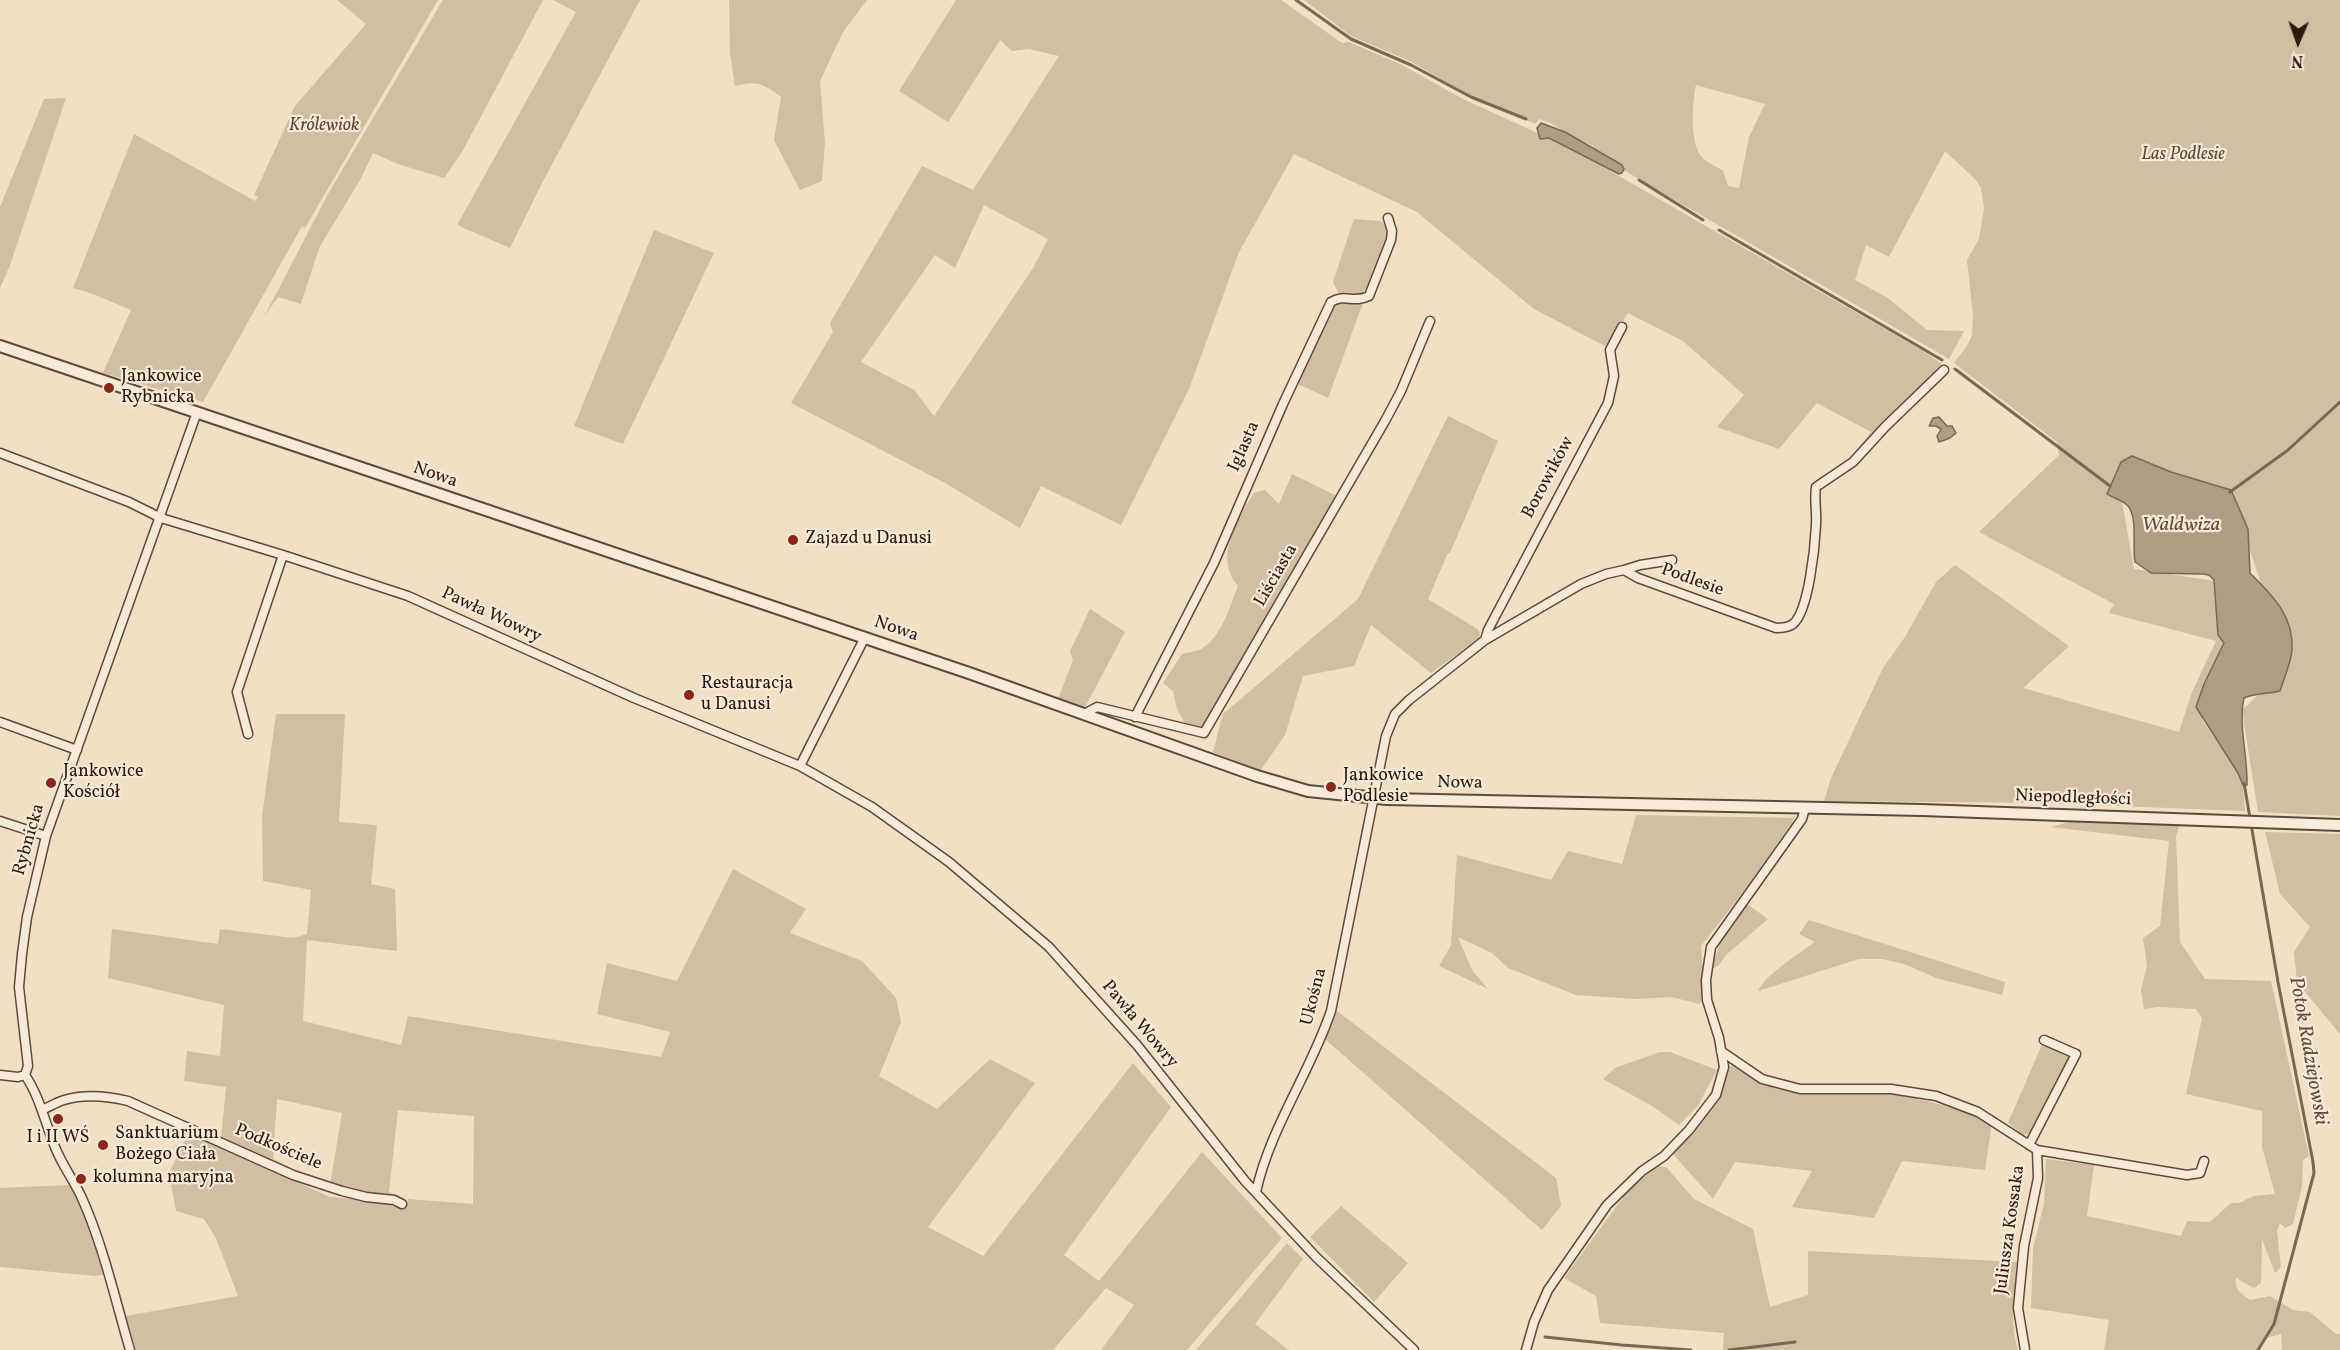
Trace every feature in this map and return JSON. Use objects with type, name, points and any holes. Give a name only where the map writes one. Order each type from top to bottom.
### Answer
[{"type":"street","name":"Iglasta","points":[[1135,717],[1214,563],[1275,421],[1330,302],[1339,297],[1361,300],[1369,296],[1391,240],[1392,231],[1388,218]]},
{"type":"street","name":"Liściasta","points":[[1084,714],[1097,707],[1204,733],[1396,401],[1430,321]]},
{"type":"street","name":"Borowików","points":[[1485,640],[1488,630],[1577,458],[1608,403],[1614,376],[1610,350],[1622,327]]},
{"type":"street","name":"Nowa","points":[[0,346],[865,637],[1280,784],[1373,798],[1805,807]]},
{"type":"street","name":"Podlesie","points":[[1624,570],[1638,578],[1776,628],[1784,628],[1794,623],[1804,603],[1812,566],[1816,488],[1853,462],[1885,427],[1944,370]]},
{"type":"street","name":"Rybnicka","points":[[130,1350],[94,1227],[80,1194],[67,1174],[55,1148],[34,1089],[25,1075],[27,1063],[19,987],[27,917],[46,836],[197,412]]},
{"type":"street","name":"Pawła Wowry","points":[[0,453],[129,502],[161,518],[408,596],[634,698],[800,766],[872,807],[949,862],[1049,947],[1137,1045],[1231,1165],[1316,1257],[1414,1350]]},
{"type":"street","points":[[248,734],[237,693],[283,555]]},
{"type":"street","points":[[1373,798],[1389,724],[1395,714],[1453,664],[1485,640],[1581,584],[1606,574],[1640,565],[1672,560]]},
{"type":"street","points":[[800,766],[865,637]]},
{"type":"street","points":[[0,722],[77,750]]},
{"type":"street","name":"Ukośna","points":[[1256,1192],[1270,1143],[1318,1047],[1331,1011],[1373,798]]},
{"type":"street","points":[[1526,1350],[1534,1322],[1548,1290],[1607,1205],[1642,1171],[1664,1156],[1689,1131],[1716,1095],[1724,1067],[1707,1000],[1706,980],[1711,947],[1802,819],[1805,807]]},
{"type":"street","name":"Niepodległości","points":[[1805,807],[2340,825]]},
{"type":"street","points":[[0,821],[46,836]]},
{"type":"street","name":"Juliusza Kossaka","points":[[2025,1350],[2018,1308],[2024,1246],[2038,1178],[2033,1147],[2076,1054],[2044,1040]]},
{"type":"street","name":"Juliusza Kossaka","points":[[1721,1051],[1762,1079],[1800,1089],[1891,1089],[1936,1096],[1978,1112],[2033,1147],[2187,1175],[2200,1173],[2204,1161]]},
{"type":"street","points":[[0,1075],[18,1077],[25,1075]]},
{"type":"street","name":"Podkościele","points":[[42,1110],[64,1100],[91,1096],[128,1101],[293,1175],[342,1191],[366,1197],[394,1200],[402,1204]]},
{"type":"green space","name":"Królewiok","points":[[337,0],[438,0],[305,228],[302,226],[203,402],[103,373],[131,310],[73,288],[134,134],[255,201],[258,197],[254,195],[295,106],[366,24]]},
{"type":"green space","points":[[443,0],[543,0],[462,152],[444,178],[398,164],[373,153],[360,180],[319,248],[301,304],[278,297],[264,317],[328,194]]},
{"type":"green space","points":[[553,0],[640,0],[510,248],[457,225],[576,12]]},
{"type":"green space","points":[[729,0],[867,0],[843,32],[820,81],[825,143],[822,181],[800,190],[774,140],[781,97],[760,84],[749,83],[735,86],[730,53]]},
{"type":"green space","points":[[956,0],[1281,0],[1342,43],[1349,42],[1402,65],[1461,98],[1600,165],[1926,353],[1943,365],[1852,456],[1871,432],[1817,403],[1779,449],[1717,427],[1744,395],[1683,341],[1628,313],[1605,346],[1534,309],[1417,212],[1294,154],[1239,252],[1189,389],[1121,525],[1041,486],[1020,528],[945,483],[791,403],[833,332],[830,323],[922,166],[973,190],[1059,56],[1029,49],[1012,51],[1000,40],[948,122],[899,91]],"holes":[[[984,205],[1048,239],[1033,268],[934,416],[914,390],[861,362],[935,255],[955,268]]]},
{"type":"green space","name":"Las Podlesie","points":[[1304,0],[2340,0],[2340,816],[2258,812],[2242,710],[2289,667],[2229,489],[2171,472],[2132,456],[2121,462],[2114,478],[2118,479],[2134,569],[2215,581],[2227,651],[2202,720],[2242,778],[2245,811],[2040,803],[1824,801],[1831,778],[1883,668],[1905,637],[1936,582],[1955,565],[2069,646],[2023,688],[2179,732],[2192,692],[2216,641],[2109,613],[2114,604],[1979,532],[2059,455],[2057,442],[1954,363],[1972,335],[1973,315],[1967,260],[1979,239],[1984,208],[1981,188],[1976,180],[1945,151],[1889,257],[1866,245],[1855,280],[1888,298],[1927,330],[1964,331],[1949,359],[1601,157],[1593,146],[1551,123],[1539,119],[1535,124],[1468,95],[1412,62],[1351,36]],"holes":[[[1696,85],[1765,104],[1749,137],[1739,188],[1728,186],[1723,170],[1705,160],[1697,148],[1693,120]]]},
{"type":"green space","points":[[66,98],[10,265],[0,288],[0,207],[44,99]]},
{"type":"green space","points":[[1354,219],[1380,221],[1388,227],[1387,237],[1369,285],[1359,294],[1352,295],[1338,292],[1333,282]]},
{"type":"green space","points":[[654,230],[714,253],[623,444],[574,426]]},
{"type":"green space","points":[[1342,301],[1363,303],[1328,398],[1298,384],[1331,306]]},
{"type":"green space","points":[[1448,416],[1498,441],[1428,599],[1479,630],[1480,638],[1431,673],[1371,625],[1354,666],[1303,676],[1285,735],[1260,771],[1213,752],[1223,714],[1358,599]]},
{"type":"green space","points":[[1292,474],[1337,496],[1202,727],[1185,724],[1177,709],[1173,691],[1163,683],[1182,654],[1199,650],[1215,637],[1220,629],[1238,586],[1231,575],[1228,563],[1230,539],[1247,504],[1254,493],[1265,490],[1279,504]]},
{"type":"green space","points":[[1090,609],[1125,632],[1085,707],[1058,699],[1073,660],[1070,651]]},
{"type":"green space","points":[[276,714],[345,714],[339,822],[377,825],[371,884],[395,889],[397,951],[307,940],[303,1021],[401,1045],[408,1016],[661,1057],[670,1032],[597,1014],[607,963],[677,981],[733,869],[806,909],[790,933],[862,961],[896,998],[901,1022],[879,1076],[937,1109],[990,1059],[1035,1083],[928,1227],[983,1256],[1133,1063],[1171,1107],[1064,1255],[1099,1281],[1202,1152],[1282,1238],[1187,1350],[1101,1350],[1134,1305],[1106,1288],[1053,1350],[136,1350],[126,1316],[238,1296],[216,1238],[204,1219],[176,1211],[169,1173],[188,1133],[330,1197],[376,1200],[398,1208],[407,1204],[408,1199],[473,1204],[474,1116],[398,1110],[389,1192],[399,1196],[390,1197],[355,1192],[330,1185],[342,1113],[277,1099],[273,1159],[304,1174],[292,1172],[221,1139],[226,1087],[184,1081],[187,1051],[220,1056],[224,1005],[108,978],[112,929],[218,944],[220,929],[294,938],[307,934],[311,890],[263,881],[262,816]]},
{"type":"green space","points":[[1636,815],[1795,818],[1744,891],[1701,946],[1704,986],[1700,1004],[1671,997],[1636,999],[1576,995],[1508,968],[1492,953],[1458,937],[1472,970],[1488,989],[1439,966],[1451,945],[1457,855],[1551,880],[1568,851],[1622,864]]},
{"type":"green space","points":[[2075,820],[2180,824],[2176,836],[2180,942],[2205,979],[2271,981],[2309,1156],[2303,1160],[2302,1186],[2293,1224],[2285,1228],[2280,1223],[2277,1231],[2281,1267],[2275,1273],[2262,1239],[2261,1283],[2254,1288],[2236,1278],[2236,1285],[2241,1293],[2250,1300],[2270,1296],[2293,1310],[2310,1312],[2336,1334],[2340,1334],[2340,1350],[2282,1350],[2281,1334],[2266,1338],[2260,1350],[2104,1350],[2109,1320],[2031,1308],[2033,1249],[2044,1203],[2046,1159],[2094,1165],[2087,1216],[2181,1236],[2187,1221],[2210,1222],[2231,1203],[2239,1203],[2254,1196],[2275,1194],[2262,1147],[2262,1111],[2186,1094],[2202,1018],[2196,1009],[2158,1007],[2144,1009],[2141,990],[2147,966],[2143,938],[2160,926],[2169,841],[2051,827]]},
{"type":"green space","points":[[2265,832],[2340,834],[2340,1034],[2297,982],[2294,952],[2310,927],[2280,894]]},
{"type":"green space","points":[[1747,904],[1768,919],[1711,970],[1720,943]]},
{"type":"green space","points":[[1809,920],[2005,982],[2002,995],[1936,978],[1907,965],[1882,959],[1859,959],[1758,991],[1775,971],[1815,942],[1799,934]]},
{"type":"green space","points":[[1337,1011],[1556,1178],[1561,1206],[1542,1230],[1325,1039]]},
{"type":"green space","points":[[2044,1040],[2070,1055],[2030,1133],[2023,1135],[2008,1123]]},
{"type":"green space","points":[[1660,1052],[1670,1052],[1717,1070],[1697,1107],[1679,1125],[1652,1106],[1603,1079],[1615,1068]]},
{"type":"green space","points":[[1732,1065],[1761,1082],[1801,1094],[1870,1092],[1894,1094],[1976,1115],[1992,1123],[1985,1170],[1902,1161],[1874,1218],[1792,1207],[1812,1171],[1735,1162],[1713,1199],[1673,1154],[1719,1098],[1726,1071]]},
{"type":"green space","points":[[1657,1166],[1666,1167],[1694,1199],[1753,1229],[1770,1307],[1808,1295],[1808,1251],[2017,1262],[2013,1317],[2018,1350],[1723,1350],[1724,1333],[1600,1323],[1596,1296],[1564,1278],[1627,1192]]},
{"type":"green space","points":[[70,1185],[78,1195],[106,1274],[96,1276],[0,1267],[0,1188]]},
{"type":"green space","points":[[1341,1206],[1408,1263],[1374,1302],[1310,1237]]},
{"type":"green space","points":[[1287,1243],[1303,1259],[1255,1324],[1289,1350],[1196,1350]]},
{"type":"water","points":[[1541,123],[1565,132],[1622,165],[1624,169],[1622,173],[1619,174],[1549,138],[1540,139],[1537,128]]},
{"type":"water","points":[[1939,417],[1947,426],[1952,426],[1956,433],[1939,442],[1937,436],[1941,429],[1929,426],[1933,418]]},
{"type":"water","name":"Waldwiza","points":[[2132,456],[2171,472],[2231,490],[2248,529],[2250,573],[2280,607],[2289,627],[2292,650],[2280,691],[2244,698],[2242,719],[2247,774],[2247,785],[2245,786],[2196,707],[2204,684],[2224,643],[2218,635],[2214,580],[2209,575],[2203,574],[2151,573],[2135,562],[2134,525],[2131,511],[2123,502],[2107,494],[2121,462]]},
{"type":"waterway","points":[[1296,0],[1351,39],[1411,65],[1471,97],[1526,119]]},
{"type":"waterway","points":[[1639,180],[1703,220]]},
{"type":"waterway","points":[[1719,230],[1942,360]]},
{"type":"waterway","points":[[1955,369],[2110,486]]},
{"type":"waterway","name":"Potok Radziejowski","points":[[2230,492],[2288,450],[2340,402]]},
{"type":"waterway","name":"Potok Radziejowski","points":[[2244,783],[2314,1173],[2274,1324],[2258,1350]]},
{"type":"waterway","points":[[1545,1337],[1691,1350]]},
{"type":"waterway","points":[[1729,1350],[1795,1342]]},
{"type":"place","name":"Jankowice Rybnicka","points":[[109,388]]},
{"type":"place","name":"Zajazd u Danusi","points":[[793,540]]},
{"type":"place","name":"Restauracja u Danusi","points":[[689,695]]},
{"type":"place","name":"Jankowice Kościół","points":[[51,783]]},
{"type":"place","name":"Jankowice Podlesie","points":[[1331,787]]},
{"type":"place","name":"I i II WŚ","points":[[58,1119]]},
{"type":"place","name":"Sanktuarium Bożego Ciała","points":[[103,1145]]},
{"type":"place","name":"kolumna maryjna","points":[[81,1179]]}]
